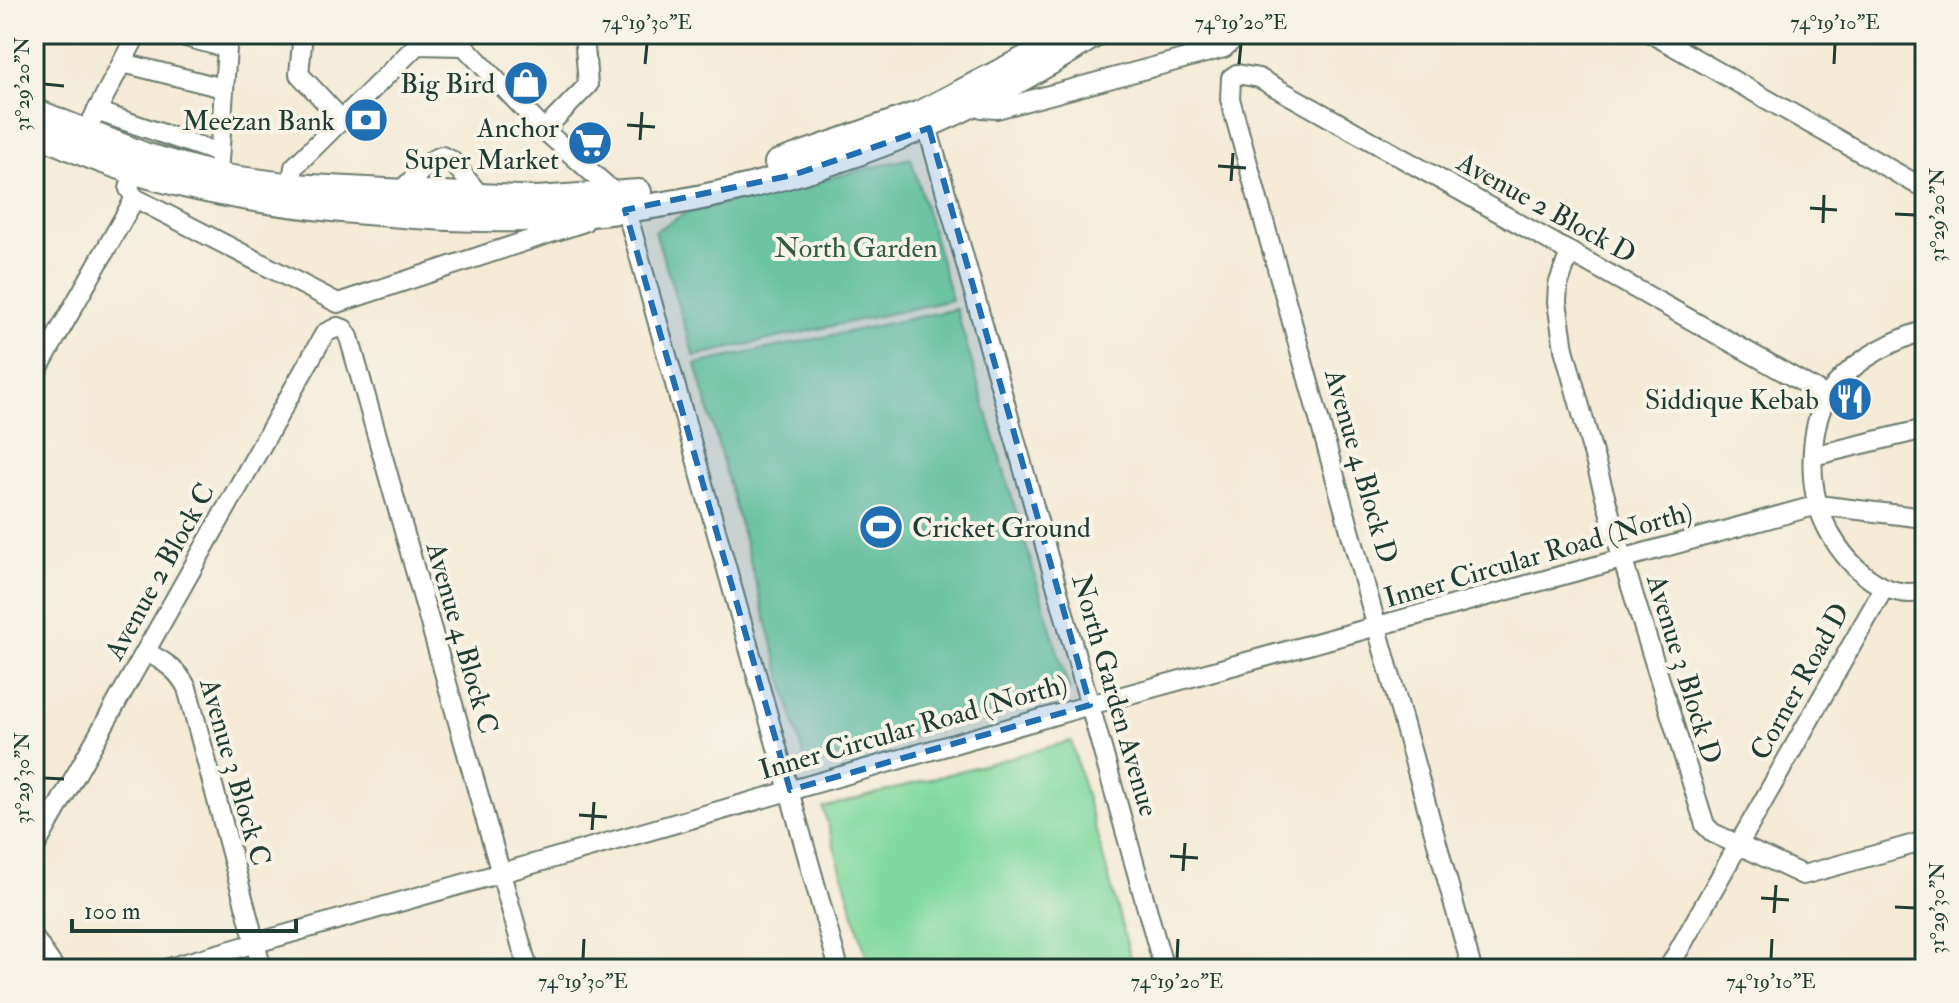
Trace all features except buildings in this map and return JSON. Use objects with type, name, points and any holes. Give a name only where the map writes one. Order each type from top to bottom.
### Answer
[{"type":"main road","points":[[926,120],[1066,34]]},
{"type":"main road","points":[[34,111],[91,122],[218,174],[290,195],[495,219],[557,218],[621,202],[770,181],[926,120],[979,103],[1042,69],[1096,34]]},
{"type":"main road","points":[[34,131],[133,171],[218,174]]},
{"type":"main road","points":[[290,195],[397,194],[621,202]]},
{"type":"street","points":[[91,122],[137,34]]},
{"type":"street","points":[[174,34],[227,41],[218,174]]},
{"type":"street","points":[[303,34],[299,74],[342,120]]},
{"type":"street","points":[[544,130],[588,85],[584,34]]},
{"type":"street","points":[[979,103],[988,110],[1007,107],[1224,48],[1239,34]]},
{"type":"street","points":[[1652,34],[1925,189]]},
{"type":"street","points":[[290,195],[294,167],[342,120],[413,39],[471,40],[544,130],[621,202],[839,969]]},
{"type":"street","points":[[1224,48],[1237,74]]},
{"type":"street","points":[[123,63],[223,88]]},
{"type":"street","name":"Avenue 2 Block D","points":[[1237,74],[1259,78],[1827,396]]},
{"type":"street","name":"Avenue 4 Block D","points":[[1237,74],[1231,78],[1230,99],[1472,969]]},
{"type":"street","name":"North Garden Avenue","points":[[926,120],[1164,969]]},
{"type":"street","points":[[397,194],[442,149],[482,198]]},
{"type":"street","points":[[133,171],[129,189],[135,198],[338,303],[621,202]]},
{"type":"street","points":[[34,376],[135,198]]},
{"type":"street","name":"Avenue 3 Block D","points":[[1570,252],[1558,285],[1559,325],[1623,561],[1699,815],[1713,833],[1803,875],[1925,841]]},
{"type":"street","points":[[338,303],[338,327]]},
{"type":"street","name":"Avenue 2 Block C","points":[[34,849],[325,333],[338,327]]},
{"type":"street","name":"Avenue 4 Block C","points":[[338,327],[349,337],[528,969]]},
{"type":"street","points":[[1925,330],[1862,362],[1827,396],[1816,430],[1813,456],[1818,505],[1833,536],[1856,566],[1896,594],[1925,591]]},
{"type":"street","points":[[1813,456],[1925,429]]},
{"type":"street","points":[[1818,505],[1916,517]]},
{"type":"street","name":"Inner Circular Road (North)","points":[[165,969],[256,946],[501,872],[1090,705],[1818,505]]},
{"type":"street","name":"Corner Road D","points":[[1668,969],[1884,588]]},
{"type":"street","name":"Avenue 3 Block C","points":[[146,652],[163,660],[181,676],[187,688],[262,969]]},
{"type":"street","points":[[34,938],[55,969]]},
{"type":"highlighted area","points":[[929,128],[1090,705],[790,790],[625,210],[793,175]]},
{"type":"green space","name":"North Garden","points":[[911,158],[952,300],[694,356],[655,231],[688,212]]},
{"type":"green space","name":"Cricket Ground","points":[[956,309],[1069,690],[806,766],[696,364]]},
{"type":"green space","points":[[1071,741],[1134,969],[870,969],[823,808]]},
{"type":"place","name":"Big Bird","points":[[526,83]]},
{"type":"place","name":"Meezan Bank","points":[[366,120]]},
{"type":"place","name":"Anchor Super Market","points":[[590,143]]},
{"type":"place","name":"Siddique Kebab","points":[[1850,399]]},
{"type":"place","name":"Cricket Ground","points":[[881,527]]}]
